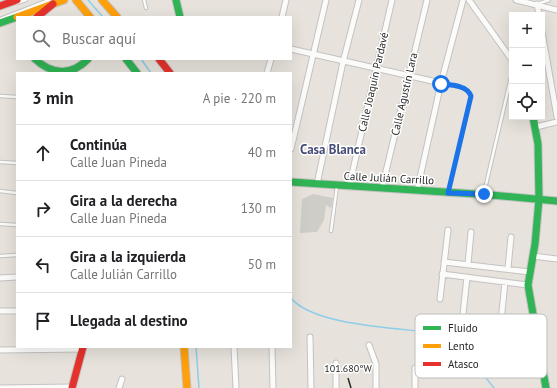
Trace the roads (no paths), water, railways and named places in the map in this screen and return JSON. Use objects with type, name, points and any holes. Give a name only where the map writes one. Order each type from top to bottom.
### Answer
[{"type":"street","points":[[0,6],[17,0]]},
{"type":"street","points":[[19,16],[51,2],[64,0]]},
{"type":"street","points":[[76,0],[89,16]]},
{"type":"street","points":[[102,0],[116,16]]},
{"type":"street","points":[[176,0],[180,16]]},
{"type":"street","points":[[282,16],[286,0]]},
{"type":"street","points":[[292,145],[326,0]]},
{"type":"street","points":[[317,184],[343,62],[359,0]]},
{"type":"street","name":"Calle Joaquín Pardavé","points":[[349,187],[392,0]]},
{"type":"street","name":"Calle Agustín Lara","points":[[382,188],[427,0]]},
{"type":"street","points":[[417,191],[441,84],[463,0]]},
{"type":"street","points":[[469,0],[509,56]]},
{"type":"street","points":[[516,0],[557,10]]},
{"type":"street","points":[[38,16],[51,2]]},
{"type":"street","points":[[537,4],[538,12]]},
{"type":"street","points":[[82,7],[86,16]]},
{"type":"street","points":[[0,23],[16,17]]},
{"type":"street","points":[[545,48],[557,117]]},
{"type":"street","points":[[292,50],[376,68],[441,84]]},
{"type":"street","points":[[36,60],[42,66],[51,71],[58,72]]},
{"type":"street","points":[[68,72],[78,68],[87,60]]},
{"type":"street","points":[[127,60],[136,72]]},
{"type":"street","points":[[160,60],[169,72]]},
{"type":"street","points":[[267,72],[271,60]]},
{"type":"street","points":[[533,314],[528,284],[533,256],[539,199],[536,127],[534,120]]},
{"type":"street","points":[[536,127],[557,122]]},
{"type":"street","name":"Calle Julián Carrillo","points":[[292,182],[349,187],[484,194],[557,201]]},
{"type":"street","points":[[440,299],[448,230]]},
{"type":"street","points":[[468,264],[471,232]]},
{"type":"street","points":[[508,268],[511,237]]},
{"type":"street","points":[[533,256],[557,259]]},
{"type":"street","points":[[444,262],[508,268],[530,272]]},
{"type":"street","points":[[442,274],[528,284]]},
{"type":"street","points":[[0,278],[16,277]]},
{"type":"street","points":[[463,314],[467,277]]},
{"type":"street","points":[[502,314],[505,282]]},
{"type":"street","points":[[0,311],[16,311]]},
{"type":"street","points":[[310,337],[311,388]]},
{"type":"street","points":[[369,345],[376,364],[376,388]]},
{"type":"street","points":[[0,350],[83,348],[72,388],[0,388]]},
{"type":"street","points":[[184,348],[187,388]]},
{"type":"street","points":[[234,348],[236,388]]},
{"type":"street","points":[[272,348],[273,388]]},
{"type":"street","points":[[336,363],[336,388]]},
{"type":"street","points":[[415,368],[415,388]]},
{"type":"street","points":[[544,378],[546,388]]},
{"type":"street","points":[[119,388],[122,379]]},
{"type":"lane","points":[[0,9],[26,0]]},
{"type":"lane","points":[[144,0],[146,8]]},
{"type":"lane","points":[[537,4],[549,0]]},
{"type":"lane","points":[[0,19],[51,2]]},
{"type":"lane","points":[[441,84],[468,90],[471,96],[448,193]]},
{"type":"lane","points":[[484,194],[509,84]]},
{"type":"lane","points":[[0,96],[16,97]]},
{"type":"lane","points":[[0,162],[16,164]]},
{"type":"lane","points":[[331,231],[338,186]]},
{"type":"lane","points":[[0,192],[16,193]]},
{"type":"lane","points":[[0,224],[16,225]]},
{"type":"lane","points":[[0,256],[16,255]]},
{"type":"waterway","points":[[88,0],[102,16]]},
{"type":"waterway","points":[[142,60],[150,72]]},
{"type":"waterway","points":[[292,299],[302,307],[318,315],[337,320],[415,331]]},
{"type":"waterway","points":[[196,348],[199,388]]},
{"type":"waterway","points":[[486,378],[494,388]]},
{"type":"district","name":"Casa Blanca","points":[[333,149]]}]
